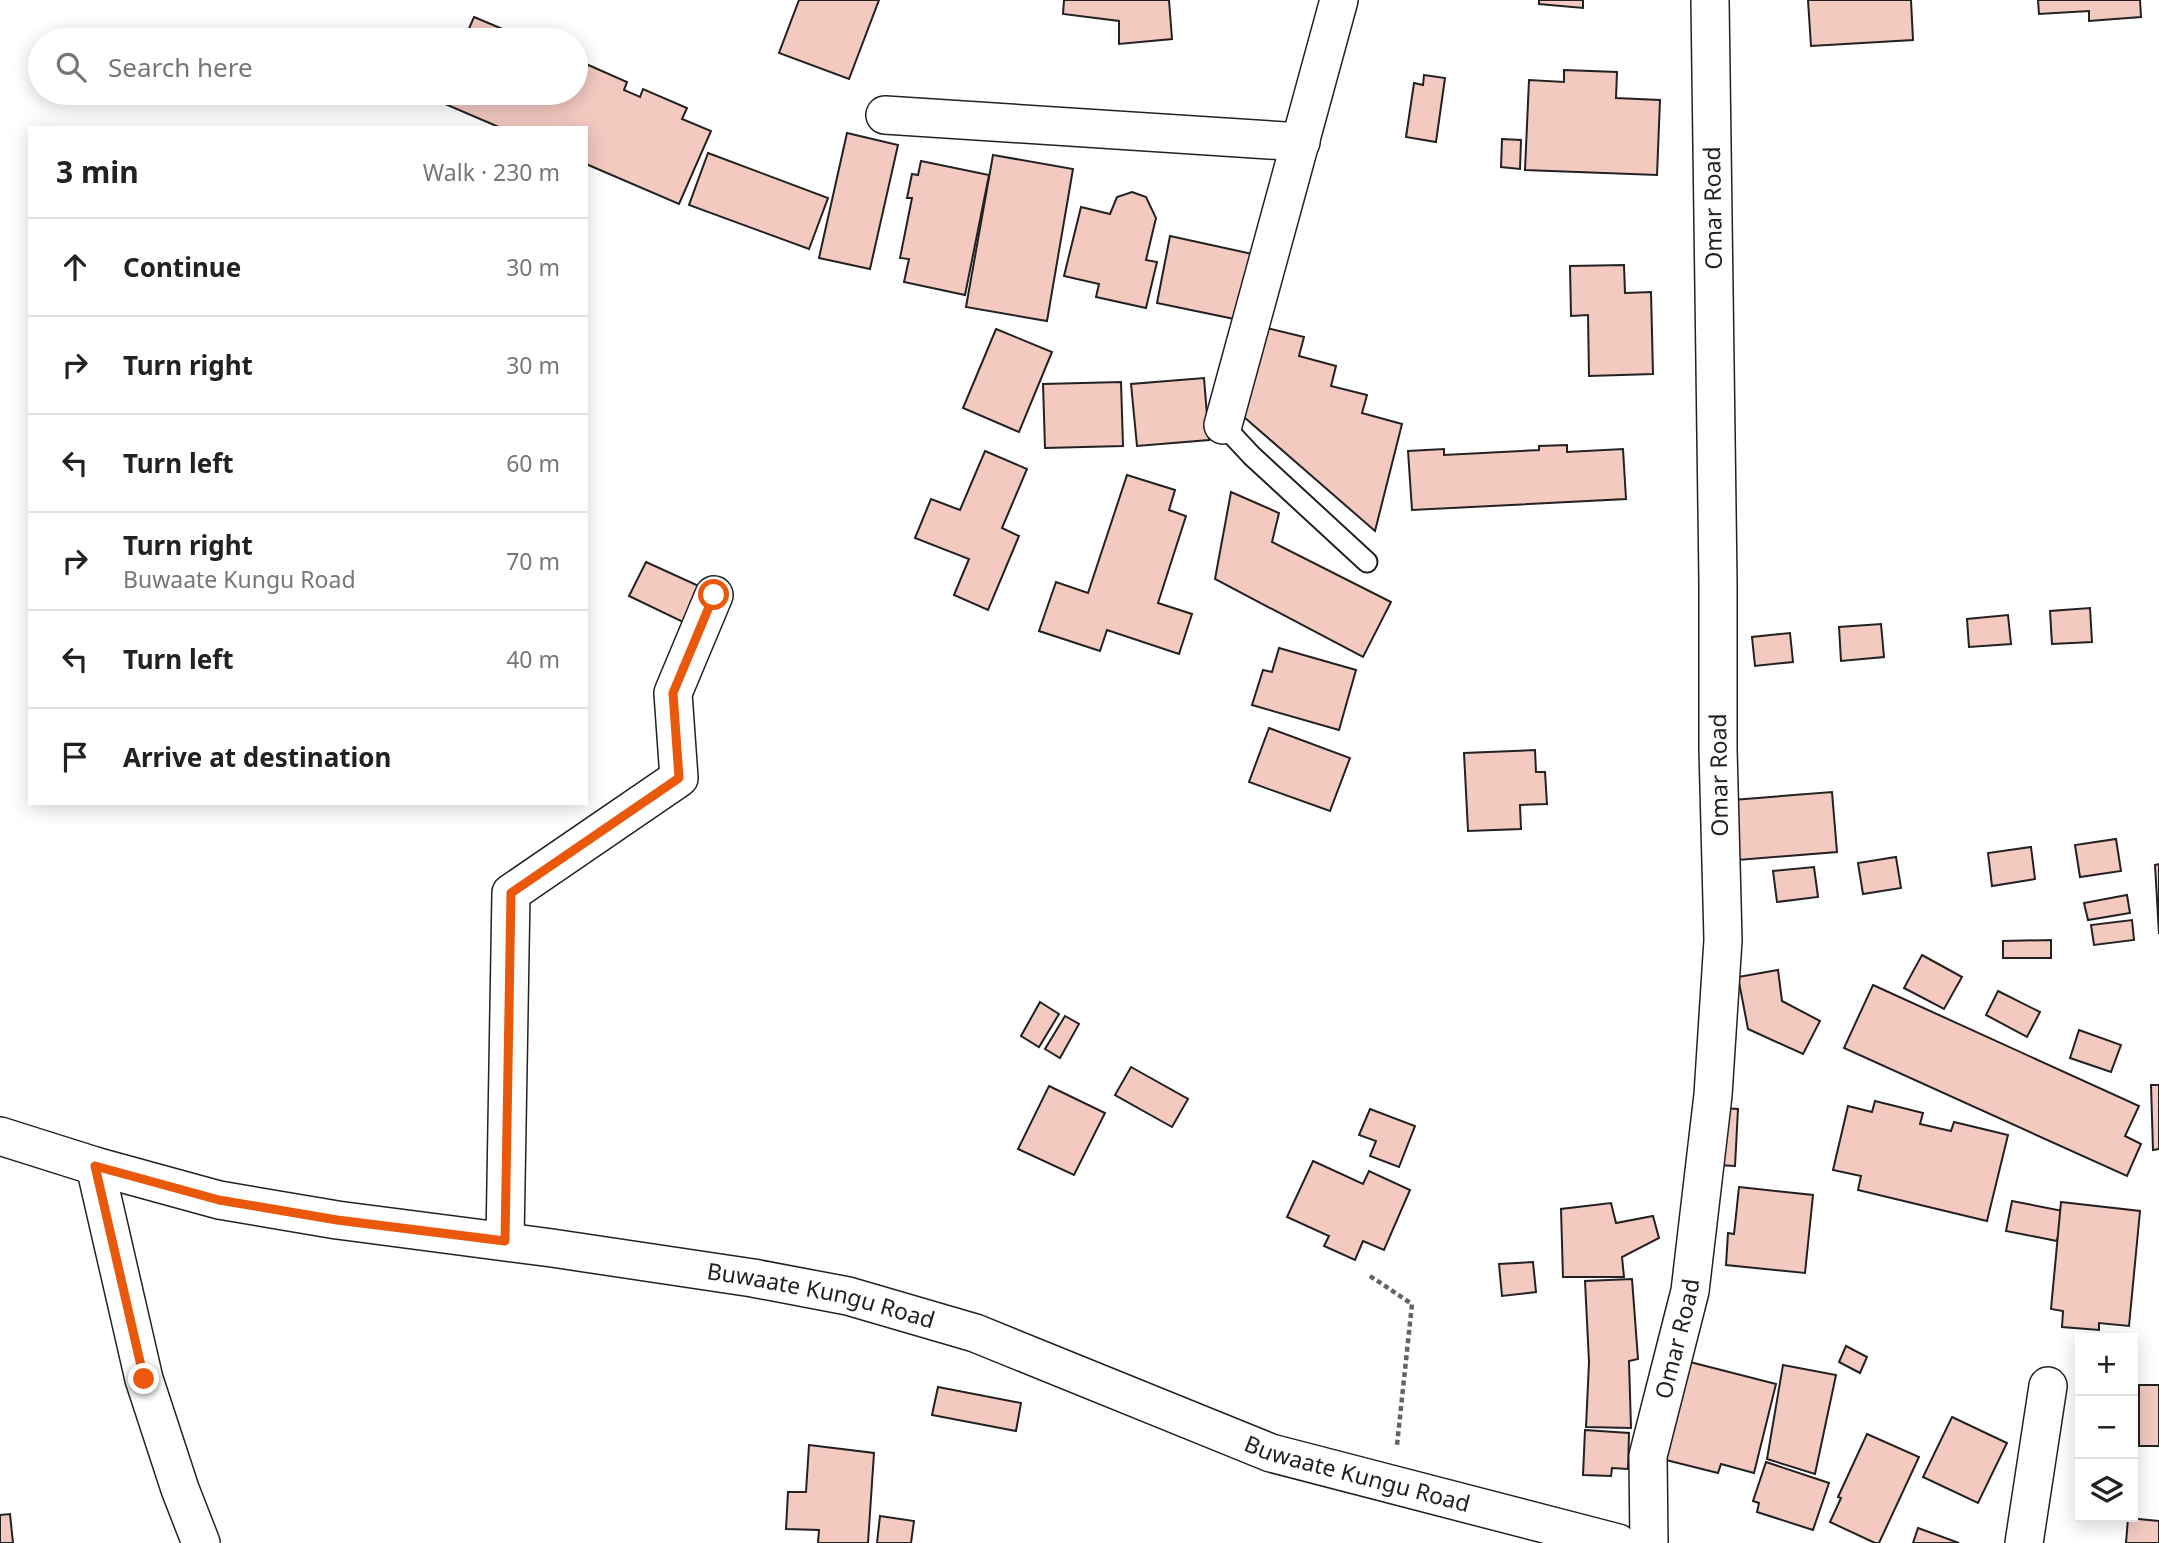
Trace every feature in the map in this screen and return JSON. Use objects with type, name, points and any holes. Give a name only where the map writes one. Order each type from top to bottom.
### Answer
[{"type":"street","points":[[1223,425],[1339,0]]},
{"type":"street","name":"Omar Road","points":[[1649,1543],[1648,1455],[1690,1291],[1713,1095],[1723,940],[1718,749],[1710,0]]},
{"type":"street","points":[[885,115],[1301,142]]},
{"type":"street","points":[[505,1241],[511,893],[679,778],[673,693],[714,595]]},
{"type":"street","name":"Buwaate Kungu Road","points":[[0,1136],[95,1166],[219,1200],[337,1220],[505,1241],[753,1278],[848,1296],[975,1333],[1271,1453],[1618,1543]]},
{"type":"street","points":[[95,1166],[144,1379],[180,1489],[201,1543]]},
{"type":"street","points":[[2024,1543],[2048,1386]]},
{"type":"lane","points":[[1223,425],[1252,456],[1367,562]]},
{"type":"path","points":[[1370,1276],[1412,1304],[1393,1485]]},
{"type":"building","points":[[799,0],[879,0],[849,79],[779,53]]},
{"type":"building","points":[[1064,0],[1169,0],[1172,39],[1119,44],[1119,21],[1063,14]]},
{"type":"building","points":[[1539,0],[1583,0],[1583,8],[1539,4]]},
{"type":"building","points":[[1808,0],[1911,0],[1913,40],[1811,46]]},
{"type":"building","points":[[2038,0],[2140,0],[2141,17],[2089,21],[2089,11],[2039,14]]},
{"type":"building","points":[[474,17],[500,28],[469,28]]},
{"type":"building","points":[[588,65],[627,82],[624,90],[640,97],[643,89],[687,108],[682,119],[711,131],[679,204],[588,165],[588,126],[496,126],[447,105],[588,105]]},
{"type":"building","points":[[1564,70],[1617,72],[1616,98],[1660,100],[1657,175],[1525,170],[1529,80],[1564,82]]},
{"type":"building","points":[[1424,75],[1445,78],[1436,142],[1406,137],[1414,83],[1423,85]]},
{"type":"building","points":[[847,133],[898,145],[870,269],[819,258]]},
{"type":"building","points":[[1502,139],[1521,140],[1520,169],[1501,167]]},
{"type":"building","points":[[708,153],[828,198],[809,249],[689,205]]},
{"type":"building","points":[[993,155],[1073,169],[1047,321],[966,307]]},
{"type":"building","points":[[921,161],[989,175],[965,295],[904,282],[909,259],[900,258],[912,198],[907,198],[912,174],[918,175]]},
{"type":"building","points":[[1132,192],[1146,197],[1156,218],[1146,260],[1157,262],[1146,308],[1096,297],[1099,284],[1064,276],[1081,207],[1110,214],[1117,197]]},
{"type":"building","points":[[1170,236],[1257,255],[1244,321],[1157,303]]},
{"type":"building","points":[[1624,265],[1625,293],[1651,292],[1653,374],[1589,376],[1588,315],[1571,316],[1570,266]]},
{"type":"building","points":[[1259,326],[1304,337],[1299,356],[1336,366],[1331,386],[1367,395],[1362,413],[1402,424],[1375,531],[1237,411]]},
{"type":"building","points":[[996,329],[1052,352],[1019,432],[963,408]]},
{"type":"building","points":[[1204,378],[1209,440],[1137,446],[1131,384]]},
{"type":"building","points":[[1121,382],[1123,446],[1045,448],[1043,384]]},
{"type":"building","points":[[1567,445],[1567,452],[1623,449],[1626,499],[1412,510],[1408,451],[1444,449],[1444,455],[1539,450],[1539,446]]},
{"type":"building","points":[[985,451],[1027,469],[1002,528],[1019,536],[988,610],[954,595],[969,559],[915,538],[931,499],[960,510]]},
{"type":"building","points":[[1127,475],[1175,490],[1169,510],[1186,516],[1158,603],[1192,614],[1179,654],[1107,630],[1100,651],[1039,631],[1056,582],[1088,593]]},
{"type":"building","points":[[1231,492],[1279,513],[1272,542],[1391,602],[1363,657],[1215,579]]},
{"type":"building","points":[[646,562],[701,587],[685,623],[629,596]]},
{"type":"building","points":[[2090,608],[2092,642],[2052,644],[2050,611]]},
{"type":"building","points":[[2008,615],[2011,644],[1969,647],[1967,619]]},
{"type":"building","points":[[1881,624],[1884,657],[1841,661],[1839,627]]},
{"type":"building","points":[[1790,633],[1793,662],[1755,666],[1752,637]]},
{"type":"building","points":[[1279,648],[1356,670],[1339,730],[1252,705],[1263,670],[1272,672]]},
{"type":"building","points":[[1269,728],[1350,758],[1330,811],[1249,782]]},
{"type":"building","points":[[1535,750],[1536,772],[1545,772],[1547,804],[1520,805],[1521,829],[1468,831],[1464,753]]},
{"type":"building","points":[[1832,792],[1837,852],[1738,860],[1733,800]]},
{"type":"building","points":[[2116,839],[2121,871],[2080,877],[2075,845]]},
{"type":"building","points":[[2031,847],[2035,879],[1992,886],[1988,853]]},
{"type":"building","points":[[1896,857],[1901,888],[1863,894],[1858,863]]},
{"type":"building","points":[[2159,864],[2159,934],[2155,865]]},
{"type":"building","points":[[1814,867],[1818,897],[1777,902],[1773,871]]},
{"type":"building","points":[[2127,895],[2130,913],[2088,920],[2084,903]]},
{"type":"building","points":[[2132,920],[2134,940],[2094,945],[2091,925]]},
{"type":"building","points":[[2051,940],[2051,958],[2003,958],[2003,941]]},
{"type":"building","points":[[1922,955],[1962,977],[1944,1009],[1904,988]]},
{"type":"building","points":[[1778,970],[1782,1001],[1820,1021],[1803,1054],[1748,1029],[1738,977]]},
{"type":"building","points":[[1873,985],[2139,1106],[2125,1136],[2141,1144],[2127,1176],[1844,1048]]},
{"type":"building","points":[[1998,991],[2040,1012],[2027,1037],[1986,1015]]},
{"type":"building","points":[[1040,1002],[1059,1014],[1039,1047],[1021,1036]]},
{"type":"building","points":[[1065,1016],[1079,1024],[1060,1058],[1045,1049]]},
{"type":"building","points":[[2079,1030],[2121,1045],[2111,1072],[2070,1058]]},
{"type":"building","points":[[1131,1067],[1188,1099],[1172,1127],[1115,1095]]},
{"type":"building","points":[[2151,1085],[2159,1085],[2159,1149],[2153,1150]]},
{"type":"building","points":[[1049,1086],[1105,1113],[1074,1175],[1018,1149]]},
{"type":"building","points":[[1875,1101],[1923,1113],[1920,1124],[1951,1131],[1954,1122],[2008,1135],[1987,1221],[1858,1190],[1861,1176],[1833,1170],[1848,1106],[1872,1112]]},
{"type":"building","points":[[1721,1108],[1738,1109],[1735,1166],[1718,1165]]},
{"type":"building","points":[[1370,1109],[1415,1126],[1399,1167],[1370,1156],[1376,1141],[1359,1135]]},
{"type":"building","points":[[1313,1161],[1363,1184],[1369,1171],[1410,1190],[1384,1250],[1363,1241],[1355,1260],[1324,1246],[1329,1236],[1287,1217]]},
{"type":"building","points":[[1739,1187],[1813,1195],[1805,1273],[1726,1265],[1728,1233],[1734,1234]]},
{"type":"building","points":[[2012,1201],[2063,1211],[2057,1241],[2006,1231]]},
{"type":"building","points":[[2061,1202],[2140,1211],[2129,1326],[2099,1323],[2099,1330],[2062,1327],[2063,1311],[2051,1309]]},
{"type":"building","points":[[1611,1203],[1616,1223],[1653,1216],[1659,1238],[1622,1257],[1624,1277],[1563,1277],[1561,1209]]},
{"type":"building","points":[[1533,1262],[1536,1292],[1502,1296],[1499,1264]]},
{"type":"building","points":[[1632,1279],[1638,1359],[1629,1361],[1631,1428],[1586,1427],[1589,1362],[1585,1281]]},
{"type":"building","points":[[1846,1346],[1867,1357],[1860,1373],[1839,1362]]},
{"type":"building","points":[[1690,1362],[1776,1384],[1754,1473],[1721,1464],[1718,1473],[1666,1460]]},
{"type":"building","points":[[1783,1365],[1836,1375],[1815,1474],[1767,1459]]},
{"type":"building","points":[[2139,1385],[2159,1385],[2159,1446],[2139,1446]]},
{"type":"building","points":[[938,1387],[1021,1403],[1016,1431],[932,1415]]},
{"type":"building","points":[[1952,1417],[2007,1443],[1978,1503],[1923,1477]]},
{"type":"building","points":[[1585,1430],[1629,1433],[1628,1469],[1612,1468],[1611,1476],[1583,1475]]},
{"type":"building","points":[[1867,1434],[1919,1457],[1879,1543],[1830,1522],[1841,1498],[1838,1497]]},
{"type":"building","points":[[809,1445],[874,1453],[868,1543],[818,1543],[819,1530],[786,1529],[788,1492],[806,1492]]},
{"type":"building","points":[[1766,1462],[1829,1483],[1813,1530],[1757,1512],[1759,1503],[1753,1501]]},
{"type":"building","points":[[10,1514],[13,1543],[0,1543],[0,1515]]},
{"type":"building","points":[[880,1516],[914,1521],[911,1543],[877,1543]]},
{"type":"building","points":[[2138,1519],[2159,1521],[2159,1543],[2126,1543],[2128,1522],[2138,1522]]},
{"type":"building","points":[[1918,1528],[1959,1543],[1913,1543]]},
{"type":"route","points":[[144,1379],[95,1166],[219,1200],[337,1220],[505,1241],[511,893],[679,778],[673,693],[714,595]]}]
